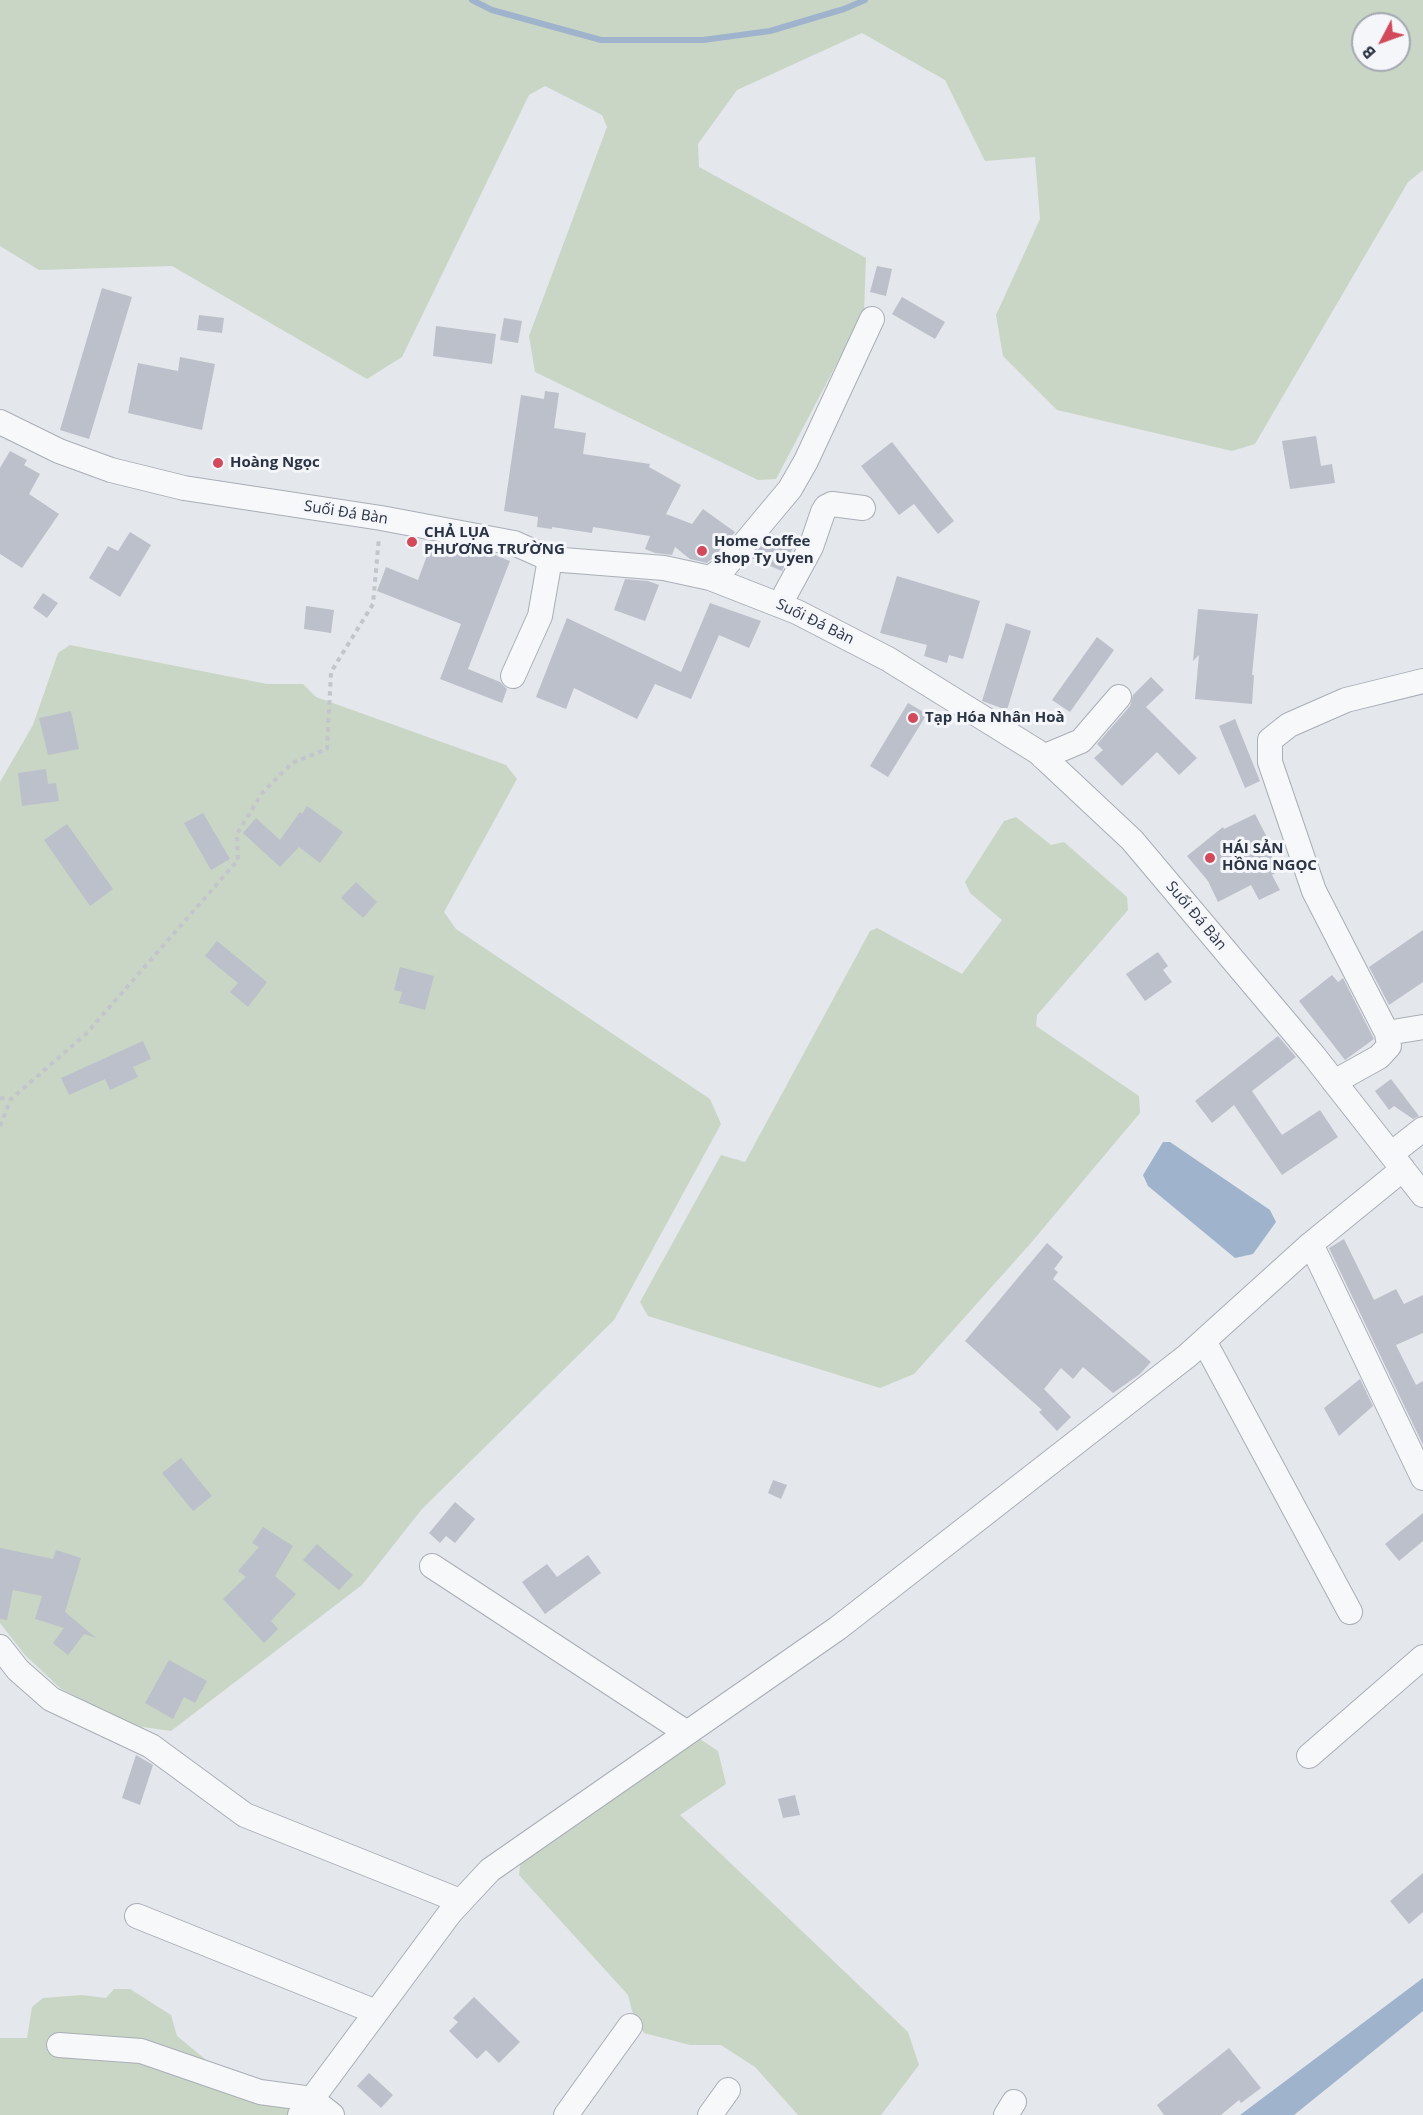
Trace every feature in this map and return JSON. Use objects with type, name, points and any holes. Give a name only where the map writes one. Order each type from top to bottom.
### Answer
[{"type":"street","points":[[710,578],[724,568],[790,489],[806,461],[872,319]]},
{"type":"street","name":"Suối Đá Bàn","points":[[0,422],[58,451],[111,470],[184,488],[381,518],[514,543],[550,558],[664,568],[710,578],[780,604],[888,659],[1043,757],[1132,840],[1334,1082],[1423,1195]]},
{"type":"street","points":[[780,604],[812,547],[826,507],[832,504],[863,508]]},
{"type":"street","points":[[513,676],[540,616],[550,558]]},
{"type":"street","points":[[1334,1082],[1379,1057],[1389,1046],[1387,1033],[1314,891],[1270,762],[1270,740],[1288,725],[1346,700],[1423,681]]},
{"type":"street","points":[[1043,757],[1081,741],[1119,697]]},
{"type":"street","points":[[1387,1033],[1423,1027]]},
{"type":"street","points":[[306,2107],[450,1912],[490,1870],[838,1628],[1204,1341],[1397,1162],[1423,1129]]},
{"type":"street","points":[[1311,1244],[1423,1478]]},
{"type":"street","points":[[1204,1341],[1350,1612]]},
{"type":"street","points":[[432,1566],[687,1733]]},
{"type":"street","points":[[0,1647],[18,1670],[51,1699],[151,1746],[245,1815],[460,1901]]},
{"type":"street","points":[[1309,1756],[1423,1657]]},
{"type":"street","points":[[136,1916],[376,2012]]},
{"type":"street","points":[[566,2115],[630,2026]]},
{"type":"street","points":[[59,2045],[141,2051],[332,2115]]},
{"type":"street","points":[[710,2115],[728,2090]]},
{"type":"path","points":[[0,1126],[12,1099],[87,1034],[238,861],[237,834],[262,793],[292,763],[327,749],[331,672],[372,604],[381,518]]},
{"type":"path","points":[[0,1098],[12,1099]]},
{"type":"green space","points":[[0,0],[1423,0],[1423,170],[1408,182],[1255,444],[1232,451],[1057,410],[1003,356],[996,315],[1040,219],[1035,157],[985,161],[945,80],[862,33],[737,90],[698,144],[699,167],[866,258],[864,312],[776,479],[758,480],[535,372],[529,336],[607,127],[602,115],[545,86],[529,95],[402,357],[367,379],[172,266],[39,270],[0,246]]},
{"type":"green space","points":[[70,645],[267,684],[303,684],[316,697],[506,765],[517,779],[444,912],[456,929],[710,1099],[721,1124],[614,1320],[422,1509],[362,1585],[171,1731],[129,1725],[60,1688],[25,1655],[0,1623],[0,782],[33,725],[58,653]]},
{"type":"green space","points":[[1016,817],[1051,845],[1064,842],[1127,897],[1128,910],[1037,1015],[1036,1026],[1139,1096],[1140,1113],[1030,1244],[914,1374],[880,1388],[648,1316],[640,1302],[721,1155],[745,1162],[870,931],[877,928],[962,974],[1002,920],[970,893],[965,882],[1004,821]]},
{"type":"green space","points":[[697,1737],[718,1751],[726,1784],[680,1815],[908,2032],[919,2065],[881,2115],[798,2115],[755,2067],[721,2045],[690,2045],[644,2033],[632,2011],[628,1995],[519,1875],[521,1857]]},
{"type":"green space","points":[[114,1989],[130,1989],[171,2015],[177,2036],[211,2064],[271,2085],[296,2115],[0,2115],[0,2038],[27,2038],[32,2007],[43,1998],[82,1995],[106,1998]]},
{"type":"water","points":[[1163,1142],[1170,1142],[1270,1210],[1276,1222],[1253,1254],[1235,1258],[1148,1186],[1143,1175]]},
{"type":"water","points":[[1423,1978],[1423,2011],[1294,2115],[1240,2115]]},
{"type":"building","points":[[877,266],[892,269],[886,296],[870,292]]},
{"type":"building","points":[[102,288],[132,297],[89,439],[60,430]]},
{"type":"building","points":[[902,297],[945,322],[935,339],[892,314]]},
{"type":"building","points":[[199,315],[224,318],[222,333],[197,330]]},
{"type":"building","points":[[504,318],[522,321],[518,343],[500,340]]},
{"type":"building","points":[[436,326],[496,334],[492,364],[433,356]]},
{"type":"building","points":[[180,357],[215,364],[202,430],[128,413],[138,363],[178,371]]},
{"type":"building","points":[[545,391],[559,393],[554,428],[586,433],[583,454],[650,464],[649,467],[681,485],[666,514],[692,524],[703,509],[735,532],[714,557],[707,563],[690,559],[675,547],[672,555],[655,553],[645,549],[650,536],[593,527],[592,533],[537,527],[538,517],[504,511],[521,395],[544,399]]},
{"type":"building","points":[[1316,436],[1321,466],[1332,464],[1335,483],[1290,489],[1282,441]]},
{"type":"building","points":[[892,442],[954,521],[938,534],[914,504],[899,515],[861,466]]},
{"type":"building","points":[[10,451],[27,460],[24,465],[40,474],[29,494],[59,514],[22,568],[0,554],[0,468]]},
{"type":"building","points":[[130,532],[151,545],[120,597],[89,578],[108,546],[118,551]]},
{"type":"building","points":[[772,533],[781,540],[784,533],[797,539],[782,571],[751,558]]},
{"type":"building","points":[[432,542],[460,550],[461,548],[490,553],[510,561],[468,669],[500,682],[507,689],[502,703],[440,679],[461,624],[377,591],[386,567],[418,580]]},
{"type":"building","points":[[897,576],[980,601],[963,659],[949,655],[947,663],[924,656],[927,645],[880,633]]},
{"type":"building","points":[[625,579],[648,581],[659,585],[645,621],[614,610]]},
{"type":"building","points":[[43,593],[58,603],[47,618],[33,608]]},
{"type":"building","points":[[710,603],[761,621],[749,648],[719,635],[691,699],[655,684],[637,719],[574,688],[566,709],[536,697],[567,618],[681,672]]},
{"type":"building","points":[[306,606],[334,610],[331,633],[304,629]]},
{"type":"building","points":[[1198,609],[1258,614],[1252,675],[1254,675],[1252,704],[1195,699],[1199,655],[1193,661]]},
{"type":"building","points":[[1006,623],[1031,631],[1007,710],[982,701]]},
{"type":"building","points":[[1097,637],[1114,650],[1070,712],[1052,700]]},
{"type":"building","points":[[1151,677],[1164,690],[1146,707],[1197,758],[1179,775],[1157,752],[1122,786],[1094,758],[1103,750],[1097,744],[1130,706],[1133,695]]},
{"type":"building","points":[[908,703],[927,714],[888,777],[870,766]]},
{"type":"building","points":[[71,711],[79,749],[48,755],[39,718]]},
{"type":"building","points":[[1235,719],[1260,781],[1245,788],[1219,726]]},
{"type":"building","points":[[46,769],[48,784],[56,783],[59,801],[22,806],[18,773]]},
{"type":"building","points":[[307,806],[343,832],[320,863],[299,847],[280,867],[243,833],[256,818],[280,840]]},
{"type":"building","points":[[203,813],[230,859],[211,870],[184,823]]},
{"type":"building","points":[[1255,814],[1273,849],[1269,850],[1279,871],[1272,875],[1280,890],[1259,900],[1251,885],[1218,902],[1208,881],[1187,856],[1223,827],[1224,829]]},
{"type":"building","points":[[67,824],[113,889],[90,906],[44,840]]},
{"type":"building","points":[[356,882],[377,902],[363,918],[341,898]]},
{"type":"building","points":[[1423,930],[1423,982],[1389,1005],[1369,967]]},
{"type":"building","points":[[217,941],[267,982],[248,1007],[230,992],[238,983],[205,956]]},
{"type":"building","points":[[1158,952],[1168,966],[1163,970],[1172,982],[1145,1001],[1126,974]]},
{"type":"building","points":[[400,967],[434,976],[425,1010],[399,1003],[402,992],[394,990]]},
{"type":"building","points":[[1332,975],[1338,982],[1343,978],[1374,1039],[1345,1060],[1299,1001]]},
{"type":"building","points":[[1278,1036],[1296,1057],[1252,1091],[1282,1135],[1320,1110],[1338,1137],[1282,1175],[1234,1105],[1212,1123],[1195,1101]]},
{"type":"building","points":[[143,1041],[151,1059],[133,1067],[138,1077],[110,1090],[105,1079],[69,1095],[61,1078]]},
{"type":"building","points":[[1391,1079],[1419,1116],[1413,1119],[1394,1106],[1389,1110],[1375,1091]]},
{"type":"building","points":[[1344,1239],[1374,1300],[1396,1289],[1404,1304],[1423,1295],[1423,1333],[1396,1345],[1416,1385],[1423,1381],[1423,1445],[1329,1248]]},
{"type":"building","points":[[1047,1243],[1063,1257],[1054,1269],[1058,1272],[1053,1279],[1151,1362],[1140,1374],[1113,1393],[1083,1367],[1073,1379],[1061,1368],[1044,1389],[1071,1417],[1057,1431],[1039,1412],[1042,1410],[965,1341]]},
{"type":"building","points":[[1360,1379],[1373,1406],[1339,1436],[1324,1408]]},
{"type":"building","points":[[181,1458],[212,1496],[193,1511],[162,1473]]},
{"type":"building","points":[[773,1480],[787,1485],[781,1499],[768,1493]]},
{"type":"building","points":[[455,1502],[475,1519],[455,1543],[446,1536],[440,1543],[429,1533]]},
{"type":"building","points":[[1423,1513],[1423,1541],[1399,1561],[1385,1544]]},
{"type":"building","points":[[263,1527],[293,1546],[275,1576],[296,1594],[271,1621],[278,1629],[264,1643],[223,1599],[246,1577],[238,1571],[259,1547],[252,1543]]},
{"type":"building","points":[[317,1544],[353,1575],[339,1590],[303,1560]]},
{"type":"building","points":[[0,1548],[53,1559],[56,1550],[81,1558],[65,1612],[96,1638],[84,1634],[68,1655],[53,1643],[64,1628],[35,1619],[42,1596],[13,1590],[7,1620],[0,1619]]},
{"type":"building","points":[[588,1555],[601,1573],[545,1614],[522,1582],[547,1564],[557,1577]]},
{"type":"building","points":[[169,1660],[207,1681],[195,1703],[184,1697],[173,1719],[145,1703]]},
{"type":"building","points":[[136,1755],[153,1765],[140,1805],[122,1798]]},
{"type":"building","points":[[795,1795],[800,1815],[783,1818],[778,1799]]},
{"type":"building","points":[[1423,1873],[1423,1912],[1409,1924],[1390,1901]]},
{"type":"building","points":[[474,1997],[520,2042],[499,2063],[486,2050],[477,2059],[449,2031],[458,2022],[453,2018]]},
{"type":"building","points":[[1229,2048],[1261,2088],[1241,2103],[1239,2100],[1221,2115],[1164,2115],[1157,2105]]},
{"type":"building","points":[[369,2073],[393,2095],[381,2108],[357,2086]]},
{"type":"waterway","points":[[472,0],[492,10],[601,40],[703,40],[770,31],[844,9],[865,0]]},
{"type":"place","name":"Hoàng Ngọc","points":[[218,463]]},
{"type":"place","name":"CHẢ LỤA PHƯƠNG TRƯỜNG","points":[[412,542]]},
{"type":"place","name":"Home Coffee shop Ty Uyen","points":[[702,551]]},
{"type":"place","name":"Tạp Hóa Nhân Hoà","points":[[913,718]]},
{"type":"place","name":"HÁI SẢN HỒNG NGỌC","points":[[1210,858]]}]
